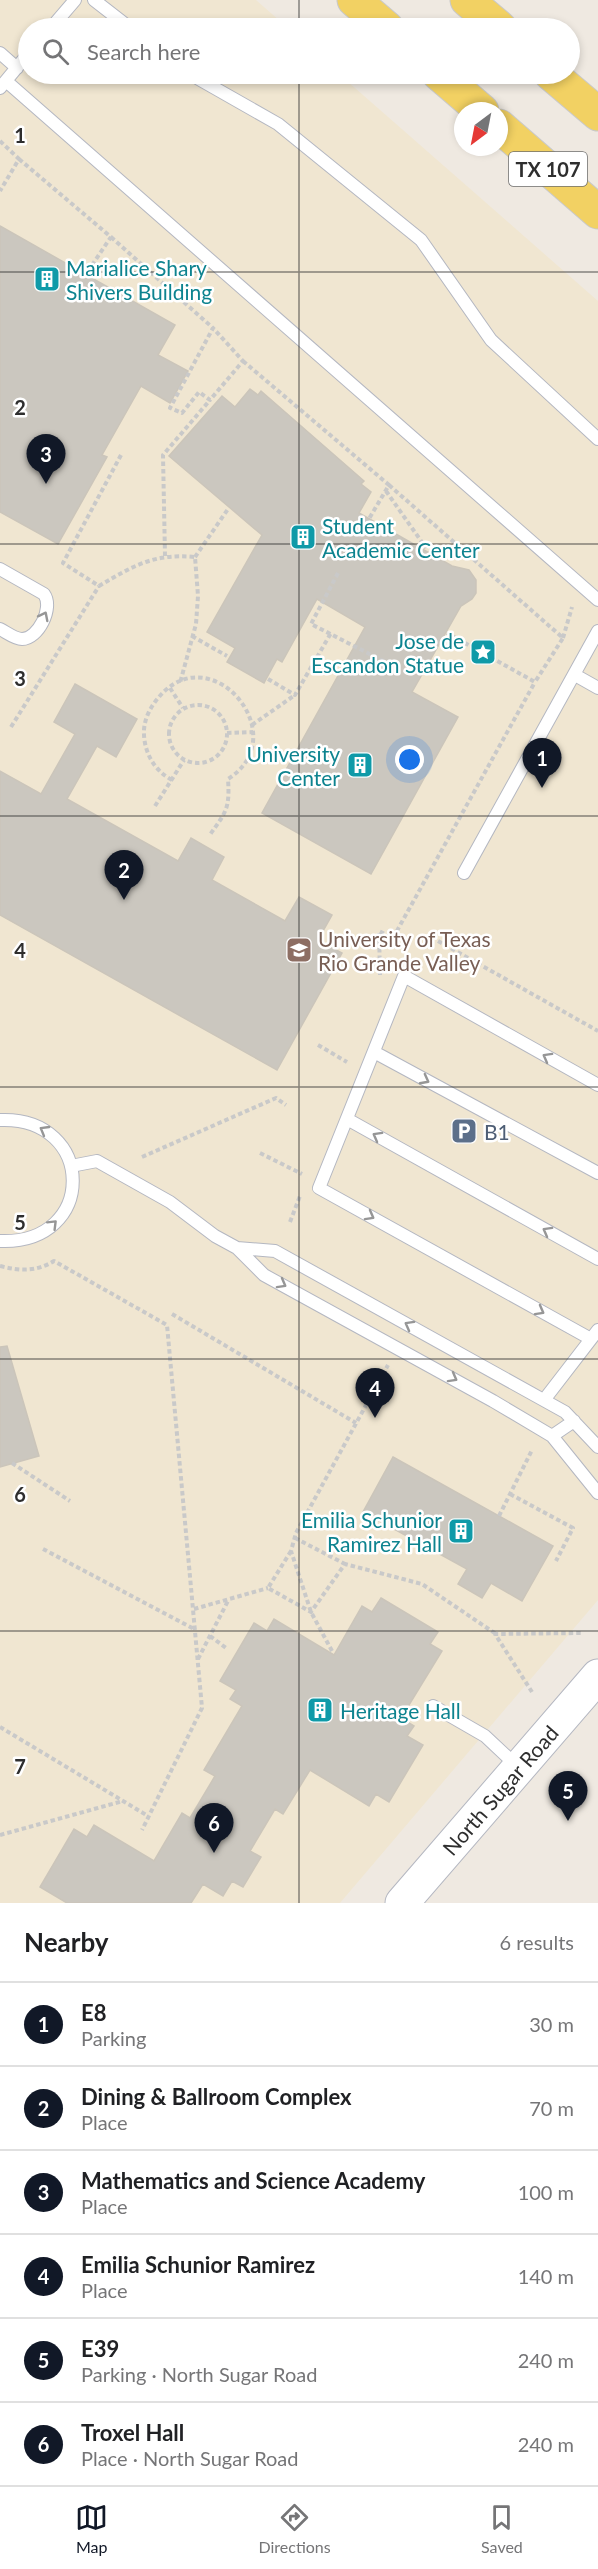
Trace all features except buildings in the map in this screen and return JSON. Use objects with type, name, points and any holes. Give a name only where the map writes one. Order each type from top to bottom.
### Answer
[{"type":"main road","points":[[354,0],[375,18]]},
{"type":"main road","points":[[467,0],[488,18]]},
{"type":"main road","points":[[451,84],[472,102]]},
{"type":"main road","points":[[563,84],[598,114]]},
{"type":"main road","name":"TX 107","points":[[508,134],[598,212]]},
{"type":"street","name":"North Sugar Road","points":[[402,1903],[598,1676]]},
{"type":"lane","points":[[60,18],[75,0]]},
{"type":"lane","points":[[94,0],[117,18]]},
{"type":"lane","points":[[0,53],[17,68],[3,84],[598,600]]},
{"type":"lane","points":[[208,84],[278,124],[421,240],[457,288],[491,340],[598,439]]},
{"type":"lane","points":[[0,570],[44,594],[49,610],[34,634],[27,638],[19,640],[0,629]]},
{"type":"lane","points":[[464,873],[598,632]]},
{"type":"lane","points":[[575,675],[598,688]]},
{"type":"lane","points":[[544,1400],[594,1335],[319,1188],[404,976],[598,1085]]},
{"type":"lane","points":[[374,1052],[598,1173]]},
{"type":"lane","points":[[0,1120],[20,1119],[48,1131],[63,1146],[71,1166],[73,1188],[67,1208],[54,1225],[40,1235],[19,1242],[0,1241]]},
{"type":"lane","points":[[347,1119],[598,1259]]},
{"type":"lane","points":[[71,1166],[97,1161],[170,1202],[215,1236],[237,1248],[264,1275],[483,1395],[552,1436],[598,1493]]},
{"type":"lane","points":[[237,1248],[275,1251],[565,1412],[598,1447]]},
{"type":"lane","points":[[552,1436],[574,1421]]},
{"type":"lane","points":[[433,1706],[485,1736],[519,1768]]},
{"type":"path","points":[[0,141],[213,328],[243,361],[389,485],[563,638]]},
{"type":"path","points":[[0,191],[19,159]]},
{"type":"path","points":[[88,271],[111,237]]},
{"type":"path","points":[[210,400],[199,392],[182,413],[170,408],[213,328]]},
{"type":"path","points":[[165,556],[163,455],[243,361]]},
{"type":"path","points":[[99,586],[63,563],[121,455]]},
{"type":"path","points":[[357,539],[389,485]]},
{"type":"path","points":[[386,491],[426,548]]},
{"type":"path","points":[[180,683],[196,624],[198,596],[195,557],[228,510]]},
{"type":"path","points":[[11,727],[99,586],[152,558],[195,557]]},
{"type":"path","points":[[338,573],[311,624],[389,664]]},
{"type":"path","points":[[379,931],[393,938],[535,682],[563,638],[572,607]]},
{"type":"path","points":[[252,725],[295,695],[331,633]]},
{"type":"path","points":[[447,633],[535,682]]},
{"type":"path","points":[[192,636],[227,656]]},
{"type":"path","points":[[172,780],[162,775],[146,749],[144,734],[146,718],[153,704],[170,688],[180,683],[199,679],[222,683],[244,704],[253,732],[251,749],[244,763],[228,779],[230,802],[226,812],[209,836]]},
{"type":"path","points":[[268,679],[295,695]]},
{"type":"path","points":[[170,688],[183,708]]},
{"type":"path","points":[[203,704],[214,709],[222,717],[227,733],[223,750],[204,763],[183,760],[173,751],[168,728],[173,717],[183,708],[203,704]]},
{"type":"path","points":[[227,733],[253,732]]},
{"type":"path","points":[[155,806],[183,760]]},
{"type":"path","points":[[438,941],[598,1031]]},
{"type":"path","points":[[142,1157],[276,1098],[286,1105]]},
{"type":"path","points":[[260,1154],[306,1177]]},
{"type":"path","points":[[290,1222],[303,1186]]},
{"type":"path","points":[[0,1266],[29,1270],[42,1268],[54,1261],[167,1324],[202,1708],[142,1830]]},
{"type":"path","points":[[172,1314],[356,1423]]},
{"type":"path","points":[[194,1609],[268,1588],[291,1551],[294,1538],[388,1365],[397,1370]]},
{"type":"path","points":[[522,1444],[541,1456]]},
{"type":"path","points":[[499,1516],[532,1450]]},
{"type":"path","points":[[12,1463],[70,1501]]},
{"type":"path","points":[[510,1494],[573,1527],[556,1561]]},
{"type":"path","points":[[294,1538],[345,1564],[422,1584],[496,1634],[532,1692]]},
{"type":"path","points":[[43,1549],[195,1630]]},
{"type":"path","points":[[291,1551],[311,1612],[332,1651]]},
{"type":"path","points":[[311,1612],[345,1564]]},
{"type":"path","points":[[268,1588],[311,1612]]},
{"type":"path","points":[[198,1659],[229,1599]]},
{"type":"path","points":[[496,1634],[583,1633]]},
{"type":"path","points":[[210,1636],[226,1647]]},
{"type":"path","points":[[0,1728],[148,1816]]},
{"type":"path","points":[[0,1835],[124,1801]]},
{"type":"shaded area","name":"University of Texas Rio Grande Valley","points":[[0,0],[256,0],[277,18],[18,18],[18,84],[350,84],[598,301],[598,1600],[340,1903],[0,1903]]},
{"type":"place","name":"Marialice Shary Shivers Building","points":[[47,279]]},
{"type":"place","name":"Mathematics and Science Academy","points":[[46,484]]},
{"type":"place","name":"Student Academic Center","points":[[303,537]]},
{"type":"place","name":"Jose de Escandon Statue","points":[[483,652]]},
{"type":"place","name":"University Center","points":[[360,765]]},
{"type":"place","name":"E8","points":[[542,788]]},
{"type":"place","name":"Dining & Ballroom Complex","points":[[124,900]]},
{"type":"place","name":"University of Texas Rio Grande Valley","points":[[299,950]]},
{"type":"place","name":"B1","points":[[464,1131]]},
{"type":"place","name":"Emilia Schunior Ramirez","points":[[375,1418]]},
{"type":"place","name":"Emilia Schunior Ramirez Hall","points":[[461,1531]]},
{"type":"place","name":"Heritage Hall","points":[[320,1710]]},
{"type":"place","name":"E39","points":[[568,1821]]},
{"type":"place","name":"Troxel Hall","points":[[214,1853]]}]
